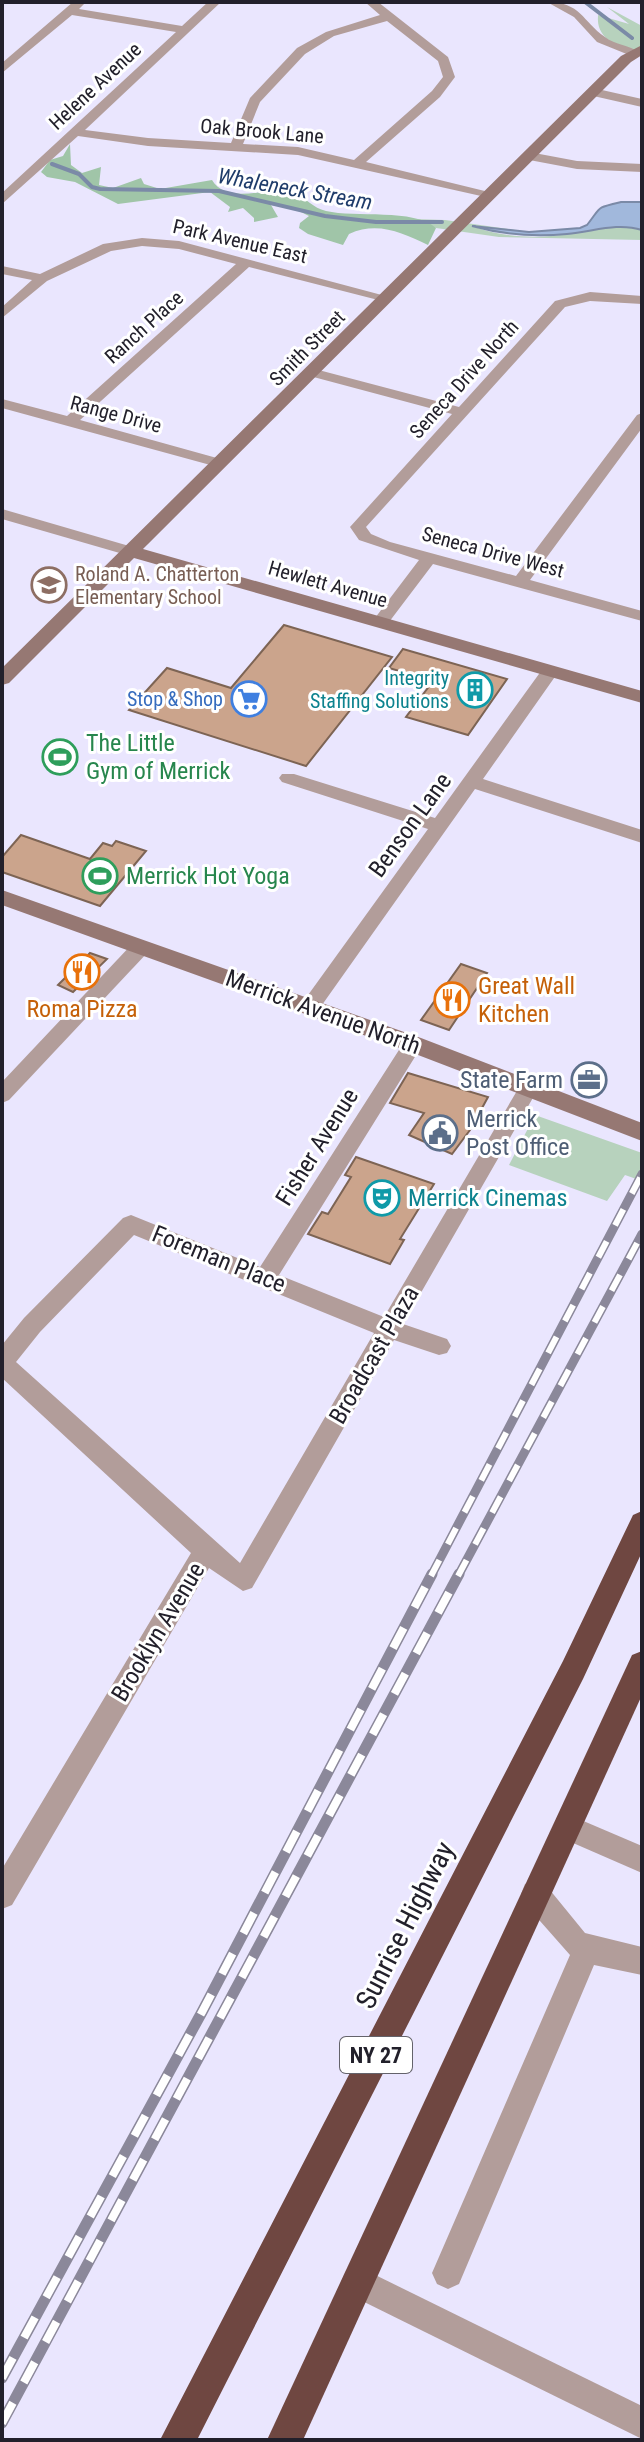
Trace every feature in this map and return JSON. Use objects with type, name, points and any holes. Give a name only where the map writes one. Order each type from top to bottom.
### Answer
[{"type":"highway","name":"Sunrise Highway","points":[[178,2440],[573,1670],[642,1523]]},
{"type":"highway","points":[[285,2440],[642,1664]]},
{"type":"street","name":"Helene Avenue","points":[[2,200],[215,2]]},
{"type":"street","points":[[358,163],[436,94],[449,77],[444,60],[371,2]]},
{"type":"street","points":[[553,2],[578,15],[601,40],[638,51]]},
{"type":"street","points":[[2,69],[72,6],[185,30]]},
{"type":"street","points":[[236,146],[254,101],[301,51],[330,34],[390,16]]},
{"type":"street","name":"Smith Street","points":[[2,679],[593,92],[638,51]]},
{"type":"street","points":[[593,92],[642,103]]},
{"type":"street","name":"Oak Brook Lane","points":[[74,132],[148,142],[298,151],[490,194]]},
{"type":"street","points":[[529,156],[577,165],[642,168]]},
{"type":"street","name":"Park Avenue East","points":[[42,278],[108,247],[142,242],[179,245],[386,298]]},
{"type":"street","name":"Ranch Place","points":[[69,422],[246,262]]},
{"type":"street","points":[[2,270],[42,278]]},
{"type":"street","points":[[2,314],[42,278]]},
{"type":"street","name":"Seneca Drive North","points":[[373,511],[560,304],[597,296],[642,300]]},
{"type":"street","points":[[311,372],[461,412]]},
{"type":"street","name":"Range Drive","points":[[2,403],[219,463]]},
{"type":"street","points":[[520,582],[642,418]]},
{"type":"street","name":"Seneca Drive West","points":[[373,511],[358,527],[365,537],[384,545],[642,616]]},
{"type":"street","name":"Hewlett Avenue","points":[[2,514],[642,697]]},
{"type":"street","points":[[380,622],[430,557]]},
{"type":"street","name":"Benson Lane","points":[[310,1007],[550,671]]},
{"type":"street","points":[[288,778],[439,826]]},
{"type":"street","points":[[471,781],[642,837]]},
{"type":"street","name":"Merrick Avenue North","points":[[2,897],[413,1044],[642,1132]]},
{"type":"street","points":[[2,1095],[141,947]]},
{"type":"street","name":"Fisher Avenue","points":[[265,1278],[413,1044]]},
{"type":"street","name":"Broadcast Plaza","points":[[206,1551],[243,1580],[528,1089]]},
{"type":"street","name":"Foreman Place","points":[[2,1363],[32,1325],[131,1224],[389,1329],[439,1346]]},
{"type":"street","name":"Brooklyn Avenue","points":[[2,1363],[206,1551],[2,1895]]},
{"type":"street","points":[[567,1827],[642,1860]]},
{"type":"street","points":[[535,1894],[575,1943],[642,1961]]},
{"type":"street","points":[[448,2273],[587,1948]]},
{"type":"street","points":[[357,2282],[642,2423]]},
{"type":"green space","points":[[607,7],[642,26],[642,48],[634,52],[604,35],[598,15],[629,24]]},
{"type":"green space","points":[[70,144],[71,165],[82,173],[101,167],[99,185],[113,188],[141,178],[144,184],[160,189],[212,180],[228,192],[285,191],[326,211],[414,218],[436,228],[428,245],[399,233],[370,229],[349,234],[343,245],[299,228],[300,223],[309,216],[289,206],[271,205],[278,217],[254,222],[254,218],[243,208],[228,212],[230,207],[210,192],[118,204],[75,182],[47,177],[41,172],[50,160],[63,156]]},
{"type":"green space","points":[[414,219],[445,220],[529,232],[478,228],[525,236],[624,227],[642,230],[642,240],[499,237],[436,228]]},
{"type":"green space","points":[[535,1115],[642,1153],[642,1181],[625,1175],[607,1201],[509,1165]]},
{"type":"water","points":[[621,202],[642,202],[642,230],[614,227],[567,234],[531,235],[472,226],[529,232],[580,228],[587,225],[600,209]]},
{"type":"building","name":"Stop & Shop","points":[[284,625],[392,657],[306,766],[129,710],[167,668],[231,688]]},
{"type":"building","name":"Integrity Staffing Solutions","points":[[403,649],[507,679],[468,735],[406,717],[433,681],[389,668]]},
{"type":"building","points":[[21,835],[90,859],[103,843],[112,846],[116,841],[146,851],[100,906],[2,872],[2,857]]},
{"type":"building","name":"Roma Pizza","points":[[90,953],[107,959],[73,992],[58,985]]},
{"type":"building","name":"Great Wall Kitchen","points":[[461,964],[487,973],[449,1030],[421,1020]]},
{"type":"building","points":[[408,1073],[488,1097],[470,1130],[452,1154],[409,1135],[424,1113],[390,1103]]},
{"type":"building","name":"Merrick Cinemas","points":[[356,1157],[434,1184],[400,1239],[404,1240],[390,1264],[308,1234],[322,1212],[328,1214],[351,1177],[345,1175]]},
{"type":"waterway","points":[[585,2],[632,38]]},
{"type":"waterway","name":"Whaleneck Stream","points":[[52,164],[79,174],[92,187],[100,189],[219,191],[325,216],[376,222],[442,222]]},
{"type":"railway","points":[[431,1576],[642,1174]]},
{"type":"railway","points":[[458,1576],[642,1234]]},
{"type":"railway","points":[[2,2378],[202,2012],[432,1574]]},
{"type":"railway","points":[[2,2423],[459,1574]]},
{"type":"place","name":"Roland A. Chatterton Elementary School","points":[[49,585]]},
{"type":"place","name":"Integrity Staffing Solutions","points":[[475,690]]},
{"type":"place","name":"Stop & Shop","points":[[249,699]]},
{"type":"place","name":"The Little Gym of Merrick","points":[[60,757]]},
{"type":"place","name":"Merrick Hot Yoga","points":[[100,876]]},
{"type":"place","name":"Roma Pizza","points":[[82,972]]},
{"type":"place","name":"Great Wall Kitchen","points":[[452,1000]]},
{"type":"place","name":"State Farm","points":[[589,1080]]},
{"type":"place","name":"Merrick Post Office","points":[[440,1133]]},
{"type":"place","name":"Merrick Cinemas","points":[[382,1198]]}]
